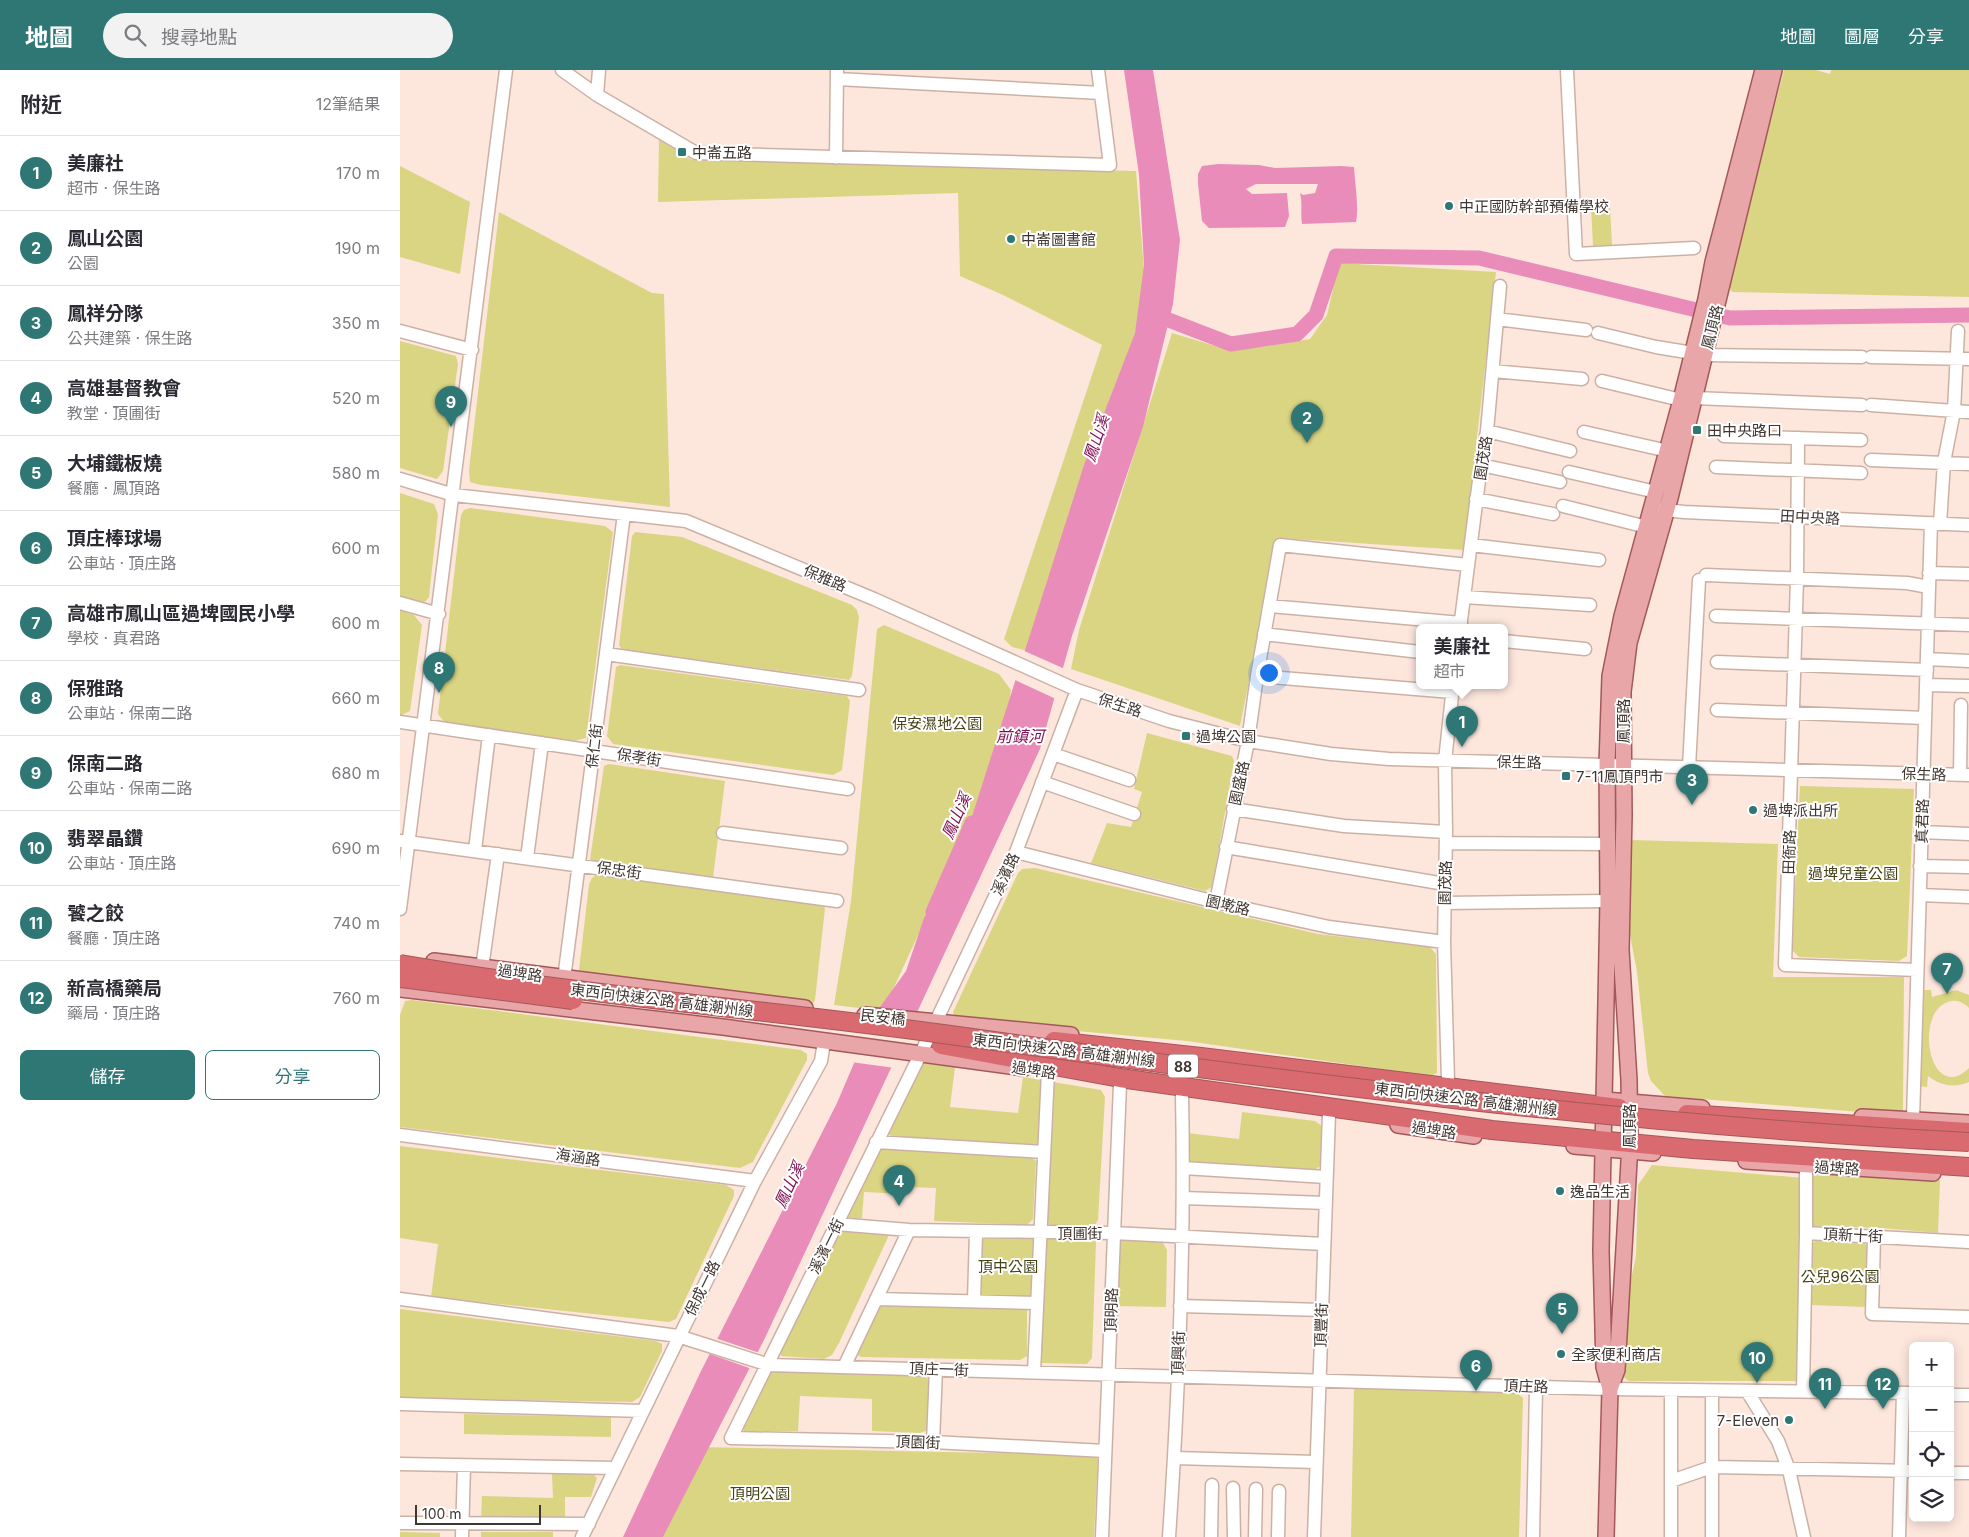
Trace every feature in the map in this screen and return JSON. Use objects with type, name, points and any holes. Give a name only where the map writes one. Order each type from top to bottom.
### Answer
[{"type":"highway","name":"東西向快速公路 高雄潮州線","points":[[400,964],[702,1006],[1611,1116],[1851,1136],[1969,1142]]},
{"type":"highway","name":"東西向快速公路 高雄潮州線","points":[[400,978],[939,1034],[1440,1109],[1601,1126],[1850,1148],[1969,1153]]},
{"type":"highway","points":[[939,1034],[1017,1037],[1201,1056],[1492,1092],[1605,1103],[1699,1115],[1969,1132]]},
{"type":"highway","points":[[939,1034],[1129,1079],[1604,1146],[1692,1149],[1969,1167]]},
{"type":"main road","name":"鳳頂路","points":[[1712,301],[1713,262],[1763,70]]},
{"type":"main road","name":"鳳頂路","points":[[1610,1389],[1617,1370],[1630,1148],[1621,950],[1623,692],[1629,643],[1659,509],[1774,70]]},
{"type":"main road","name":"鳳頂路","points":[[1606,1537],[1610,1389],[1604,1367],[1601,1251],[1605,1103],[1608,900],[1607,764],[1610,676],[1614,647],[1647,527],[1659,509],[1656,492],[1668,451],[1688,399]]},
{"type":"main road","name":"過埤路","points":[[400,957],[849,1014]]},
{"type":"main road","name":"過埤路","points":[[400,989],[723,1027],[840,1043]]},
{"type":"main road","name":"民安橋","points":[[849,1014],[917,1021],[939,1034]]},
{"type":"main road","points":[[939,1034],[1202,1049],[1605,1103]]},
{"type":"main road","name":"民安橋","points":[[840,1043],[903,1051]]},
{"type":"main road","name":"過埤路","points":[[903,1051],[1438,1132],[1604,1146]]},
{"type":"main road","points":[[1629,1106],[1969,1123]]},
{"type":"main road","name":"過埤路","points":[[1630,1148],[1806,1166],[1969,1174]]},
{"type":"street","points":[[400,908],[405,841],[439,614],[506,70]]},
{"type":"street","points":[[562,70],[597,95],[696,153],[1110,165],[1098,70]]},
{"type":"street","points":[[597,95],[599,70]]},
{"type":"street","points":[[1567,70],[1576,254],[1694,248]]},
{"type":"street","points":[[836,158],[837,74],[1101,93]]},
{"type":"street","name":"園茂路","points":[[1460,624],[1476,499],[1487,431],[1500,286]]},
{"type":"street","points":[[1497,319],[1592,331],[1656,347],[1699,354],[1963,359]]},
{"type":"street","points":[[400,330],[472,350]]},
{"type":"street","name":"真君路","points":[[1913,1119],[1929,587],[1944,462],[1963,359],[1958,330]]},
{"type":"street","points":[[1493,371],[1582,379]]},
{"type":"street","points":[[1602,381],[1688,399],[1866,405],[1969,412]]},
{"type":"street","points":[[1487,431],[1570,451]]},
{"type":"street","points":[[1584,432],[1668,451]]},
{"type":"street","points":[[1724,436],[1861,440]]},
{"type":"street","name":"田衙路","points":[[1798,438],[1797,579],[1785,965],[1917,970]]},
{"type":"street","points":[[1871,460],[1969,464]]},
{"type":"street","points":[[1481,465],[1560,482]]},
{"type":"street","points":[[1716,467],[1861,473]]},
{"type":"street","points":[[1570,472],[1656,492]]},
{"type":"street","name":"保雅路","points":[[400,479],[454,495],[686,521],[874,599],[1077,690]]},
{"type":"street","points":[[1476,499],[1558,510],[1647,527]]},
{"type":"street","name":"田中央路","points":[[1659,509],[1969,525]]},
{"type":"street","name":"保仁街","points":[[564,979],[624,514]]},
{"type":"street","name":"園盛路","points":[[1216,902],[1233,809],[1248,742],[1257,676],[1280,545],[1468,565]]},
{"type":"street","points":[[1470,545],[1599,560]]},
{"type":"street","points":[[1930,573],[1969,574]]},
{"type":"street","points":[[1689,767],[1702,578],[1907,583],[1929,587]]},
{"type":"street","points":[[1464,597],[1590,605]]},
{"type":"street","points":[[400,603],[439,614]]},
{"type":"street","points":[[1269,606],[1450,624]]},
{"type":"street","points":[[1716,616],[1969,625]]},
{"type":"street","points":[[1264,634],[1416,652]]},
{"type":"street","points":[[1508,641],[1585,649]]},
{"type":"street","points":[[606,654],[859,690]]},
{"type":"street","points":[[1717,662],[1927,664],[1969,661]]},
{"type":"street","points":[[1257,676],[1416,687]]},
{"type":"street","points":[[1926,685],[1969,686]]},
{"type":"street","name":"園茂路","points":[[1448,1081],[1444,942],[1446,837],[1444,760],[1452,689]]},
{"type":"street","name":"保生路","points":[[1077,690],[1169,721],[1248,742],[1350,756],[1964,775]]},
{"type":"street","name":"溪濱路","points":[[920,1054],[939,1034],[1016,852],[1077,690]]},
{"type":"street","points":[[1961,706],[1964,775]]},
{"type":"street","points":[[1716,710],[1925,718]]},
{"type":"street","name":"保孝街","points":[[400,722],[848,788]]},
{"type":"street","points":[[474,850],[489,735]]},
{"type":"street","points":[[527,858],[542,743]]},
{"type":"street","points":[[1053,754],[1129,780]]},
{"type":"street","points":[[1042,782],[1134,814]]},
{"type":"street","points":[[1233,809],[1344,826],[1446,837],[1608,844]]},
{"type":"street","points":[[1922,832],[1969,834]]},
{"type":"street","points":[[723,833],[841,848]]},
{"type":"street","name":"保忠街","points":[[405,841],[837,900]]},
{"type":"street","points":[[1226,847],[1445,884]]},
{"type":"street","name":"園墘路","points":[[1016,852],[1216,902],[1329,927],[1444,942]]},
{"type":"street","points":[[482,968],[498,854]]},
{"type":"street","points":[[1920,866],[1969,867]]},
{"type":"street","points":[[1920,895],[1969,897]]},
{"type":"street","points":[[1445,903],[1608,900]]},
{"type":"street","name":"保成一路","points":[[582,1537],[755,1180],[821,1061],[824,1042]]},
{"type":"street","name":"溪濱一街","points":[[731,1438],[920,1054]]},
{"type":"street","points":[[1034,1372],[1048,1072]]},
{"type":"street","name":"頂明路","points":[[1102,1537],[1120,1084]]},
{"type":"street","name":"頂興街","points":[[1169,1537],[1180,1306],[1183,1198],[1182,1094]]},
{"type":"street","name":"頂豐街","points":[[1314,1537],[1329,1114]]},
{"type":"street","name":"海涵路","points":[[400,1135],[755,1180]]},
{"type":"street","points":[[876,1142],[1044,1152]]},
{"type":"street","points":[[1806,1166],[1806,1233]]},
{"type":"street","points":[[1183,1168],[1326,1177]]},
{"type":"street","points":[[1183,1198],[1326,1203]]},
{"type":"street","name":"頂圃街","points":[[836,1224],[909,1230],[1114,1233],[1324,1244]]},
{"type":"street","points":[[844,1367],[909,1230]]},
{"type":"street","points":[[974,1301],[976,1232]]},
{"type":"street","name":"頂新十街","points":[[1803,1392],[1806,1233],[1969,1242]]},
{"type":"street","points":[[1874,1236],[1872,1314],[1969,1317]]},
{"type":"street","points":[[876,1298],[1037,1303]]},
{"type":"street","name":"頂庄一街","points":[[400,1299],[678,1336],[769,1364],[1108,1374]]},
{"type":"street","points":[[1180,1306],[1322,1310]]},
{"type":"street","points":[[934,1442],[936,1369]]},
{"type":"street","name":"頂庄路","points":[[1108,1374],[1610,1389],[1908,1393]]},
{"type":"street","points":[[1533,1537],[1536,1387]]},
{"type":"street","points":[[1671,1390],[1671,1537]]},
{"type":"street","points":[[1712,1390],[1712,1537]]},
{"type":"street","points":[[1747,1390],[1771,1427],[1789,1470],[1804,1537]]},
{"type":"street","points":[[1899,1537],[1906,1471],[1908,1393]]},
{"type":"street","points":[[1954,1394],[1969,1395]]},
{"type":"street","points":[[400,1404],[643,1411]]},
{"type":"street","name":"頂園街","points":[[731,1438],[934,1442],[1105,1451]]},
{"type":"street","points":[[1174,1458],[1316,1462]]},
{"type":"street","points":[[400,1464],[615,1468]]},
{"type":"street","points":[[462,1531],[464,1466]]},
{"type":"street","points":[[1672,1481],[1712,1466],[1789,1470],[1906,1471]]},
{"type":"street","points":[[1954,1473],[1969,1473]]},
{"type":"street","points":[[1211,1537],[1212,1485]]},
{"type":"street","points":[[1233,1488],[1234,1537]]},
{"type":"street","points":[[1255,1537],[1256,1489]]},
{"type":"street","points":[[1278,1537],[1279,1491]]},
{"type":"street","points":[[400,1523],[462,1531],[589,1524]]},
{"type":"green space","points":[[1784,70],[1816,70],[1830,74],[1831,70],[1969,70],[1969,297],[1732,292],[1728,286]]},
{"type":"green space","points":[[659,139],[692,160],[1136,171],[1146,294],[1103,445],[1028,651],[1012,647],[1004,639],[1102,345],[1003,295],[960,276],[958,193],[658,202]]},
{"type":"green space","points":[[400,166],[470,202],[460,274],[400,257]]},
{"type":"green space","points":[[1610,206],[1612,245],[1593,246],[1591,207]]},
{"type":"green space","points":[[499,212],[652,293],[664,294],[670,507],[481,485],[470,482],[469,470]]},
{"type":"green space","points":[[1339,263],[1496,272],[1464,550],[1278,538],[1240,726],[1071,669],[1079,630],[1172,333],[1222,348],[1267,346],[1310,339],[1327,315]]},
{"type":"green space","points":[[400,341],[456,356],[458,364],[443,471],[437,479],[400,468]]},
{"type":"green space","points":[[400,493],[434,504],[438,514],[429,597],[421,603],[400,598]]},
{"type":"green space","points":[[470,508],[605,526],[613,532],[586,738],[574,741],[445,723],[438,714],[461,515],[464,510]]},
{"type":"green space","points":[[635,532],[682,537],[852,605],[857,610],[859,617],[852,676],[849,680],[622,650],[619,645],[632,536]]},
{"type":"green space","points":[[400,610],[414,615],[422,625],[410,711],[400,716]]},
{"type":"green space","name":"保安濕地公園","points":[[884,625],[999,674],[1011,690],[1000,758],[883,1011],[834,1005],[851,901],[877,629]]},
{"type":"green space","points":[[620,665],[847,696],[850,701],[842,770],[833,775],[613,744],[607,736],[616,667]]},
{"type":"green space","points":[[1147,733],[1232,756],[1234,761],[1212,887],[1205,891],[1091,863],[1107,823],[1131,827],[1142,792],[1134,789]]},
{"type":"green space","points":[[609,764],[725,781],[713,878],[594,863],[590,859],[604,766]]},
{"type":"green space","name":"過埤兒童公園","points":[[1800,786],[1914,789],[1907,956],[1899,961],[1799,957],[1792,950]]},
{"type":"green space","points":[[1630,840],[1778,844],[1773,977],[1904,977],[1903,1111],[1896,1115],[1665,1096],[1651,1081],[1648,1073],[1637,972],[1628,924]]},
{"type":"green space","points":[[1035,868],[1318,934],[1430,947],[1436,954],[1437,1073],[1430,1076],[1187,1041],[956,1020],[953,1012],[1018,873],[1022,869]]},
{"type":"green space","points":[[599,873],[821,902],[825,908],[815,1000],[812,1005],[585,975],[579,970],[589,884],[592,878]]},
{"type":"green space","points":[[1921,990],[1931,990],[1932,997],[1956,990],[1969,995],[1969,1008],[1962,1003],[1954,1001],[1948,1002],[1937,1010],[1931,1022],[1929,1038],[1931,1053],[1936,1067],[1944,1075],[1955,1077],[1969,1068],[1969,1082],[1948,1085],[1928,1076],[1927,1087],[1918,1086]]},
{"type":"green space","points":[[412,1000],[801,1050],[807,1054],[807,1060],[753,1162],[740,1168],[400,1127],[400,1015],[405,1001]]},
{"type":"green space","points":[[924,1063],[955,1067],[950,1107],[1018,1113],[1023,1077],[1041,1080],[1043,1085],[1041,1142],[1036,1145],[891,1136],[885,1132],[918,1069]]},
{"type":"green space","points":[[1053,1082],[1101,1090],[1105,1097],[1098,1220],[1095,1225],[1050,1225],[1045,1220]]},
{"type":"green space","points":[[1242,1112],[1315,1121],[1322,1126],[1322,1165],[1314,1170],[1192,1166],[1188,1162],[1187,1133],[1239,1139]]},
{"type":"green space","points":[[400,1146],[726,1185],[734,1190],[734,1196],[676,1319],[669,1322],[431,1297],[438,1244],[400,1238]]},
{"type":"green space","points":[[883,1146],[1030,1155],[1036,1161],[1033,1219],[1027,1225],[934,1221],[936,1188],[905,1187],[904,1194],[864,1192],[862,1218],[848,1219],[845,1215],[877,1149]]},
{"type":"green space","points":[[1652,1165],[1805,1178],[1797,1381],[1629,1381],[1622,1376],[1625,1307],[1636,1256],[1638,1185]]},
{"type":"green space","points":[[1811,1175],[1940,1180],[1938,1233],[1881,1228],[1811,1226]]},
{"type":"green space","points":[[846,1229],[890,1233],[839,1343],[832,1355],[824,1359],[781,1356],[781,1350],[839,1231]]},
{"type":"green space","name":"頂中公園","points":[[986,1236],[1034,1237],[1035,1290],[1030,1297],[983,1297],[979,1293],[982,1239]]},
{"type":"green space","points":[[1049,1236],[1090,1236],[1096,1242],[1092,1358],[1087,1364],[1042,1363],[1038,1355],[1043,1241]]},
{"type":"green space","points":[[1121,1239],[1162,1241],[1167,1250],[1166,1307],[1115,1306],[1117,1243]]},
{"type":"green space","name":"公兒96公園","points":[[1815,1241],[1865,1244],[1870,1248],[1867,1307],[1810,1305],[1811,1246]]},
{"type":"green space","points":[[885,1302],[1023,1306],[1027,1310],[1027,1356],[1020,1360],[861,1357],[856,1354],[879,1307]]},
{"type":"green space","points":[[400,1309],[656,1341],[662,1344],[662,1351],[640,1397],[632,1402],[400,1398]]},
{"type":"green space","points":[[773,1368],[923,1373],[929,1380],[928,1430],[920,1433],[872,1431],[872,1399],[800,1396],[798,1431],[744,1431],[742,1426]]},
{"type":"green space","points":[[1354,1387],[1516,1392],[1523,1398],[1519,1537],[1351,1537]]},
{"type":"green space","points":[[464,1414],[611,1417],[611,1437],[464,1434]]},
{"type":"green space","name":"頂明公園","points":[[699,1447],[1098,1455],[1094,1537],[655,1537]]},
{"type":"green space","points":[[552,1474],[593,1474],[597,1478],[591,1497],[565,1497],[565,1521],[481,1520],[482,1496],[553,1498]]},
{"type":"green space","points":[[400,1532],[440,1533],[440,1537],[400,1537]]},
{"type":"green space","points":[[481,1532],[553,1532],[553,1537],[481,1537]]},
{"type":"water","name":"前鎮河","points":[[1124,70],[1153,70],[1180,240],[1173,304],[1143,427],[1072,636],[1040,749],[765,1338],[663,1537],[623,1537],[701,1371],[837,1103],[875,1014],[906,971],[924,918],[954,873],[1084,465],[1135,333],[1144,265],[1139,175]]},
{"type":"water","points":[[1218,164],[1259,165],[1275,168],[1354,167],[1357,202],[1356,222],[1302,224],[1300,193],[1303,195],[1315,193],[1318,184],[1256,184],[1246,189],[1252,194],[1287,193],[1289,216],[1285,227],[1209,228],[1202,221],[1198,174],[1202,166]]},
{"type":"pier","points":[[1022,650],[1065,669],[1056,699],[1013,679]]},
{"type":"pier","points":[[873,1013],[919,1016],[895,1068],[851,1062]]},
{"type":"pier","points":[[715,1338],[760,1353],[752,1369],[707,1353]]},
{"type":"waterway","points":[[1153,314],[1231,344],[1297,334],[1316,315],[1336,256],[1479,258],[1730,318],[1969,315]]},
{"type":"waterway","name":"鳳山溪","points":[[933,912],[972,823]]},
{"type":"place","name":"中崙五路","points":[[682,152]]},
{"type":"place","name":"中正國防幹部預備學校","points":[[1449,206]]},
{"type":"place","name":"中崙圖書館","points":[[1011,239]]},
{"type":"place","name":"保南二路","points":[[451,427]]},
{"type":"place","name":"田中央路口","points":[[1697,430]]},
{"type":"place","name":"鳳山公園","points":[[1307,443]]},
{"type":"place","name":"保雅路","points":[[439,693]]},
{"type":"place","name":"過埤公園","points":[[1186,736]]},
{"type":"place","name":"美廉社","points":[[1462,747]]},
{"type":"place","name":"7-11鳳頂門市","points":[[1566,776]]},
{"type":"place","name":"鳳祥分隊","points":[[1692,805]]},
{"type":"place","name":"過埤派出所","points":[[1753,810]]},
{"type":"place","name":"高雄市鳳山區過埤國民小學","points":[[1947,994]]},
{"type":"place","name":"逸品生活","points":[[1560,1191]]},
{"type":"place","name":"高雄基督教會","points":[[899,1206]]},
{"type":"place","name":"大埔鐵板燒","points":[[1562,1334]]},
{"type":"place","name":"全家便利商店","points":[[1561,1354]]},
{"type":"place","name":"翡翠晶鑽","points":[[1757,1383]]},
{"type":"place","name":"頂庄棒球場","points":[[1476,1391]]},
{"type":"place","name":"饕之餃","points":[[1825,1409]]},
{"type":"place","name":"新高橋藥局","points":[[1883,1409]]},
{"type":"place","name":"7-Eleven","points":[[1789,1420]]}]
